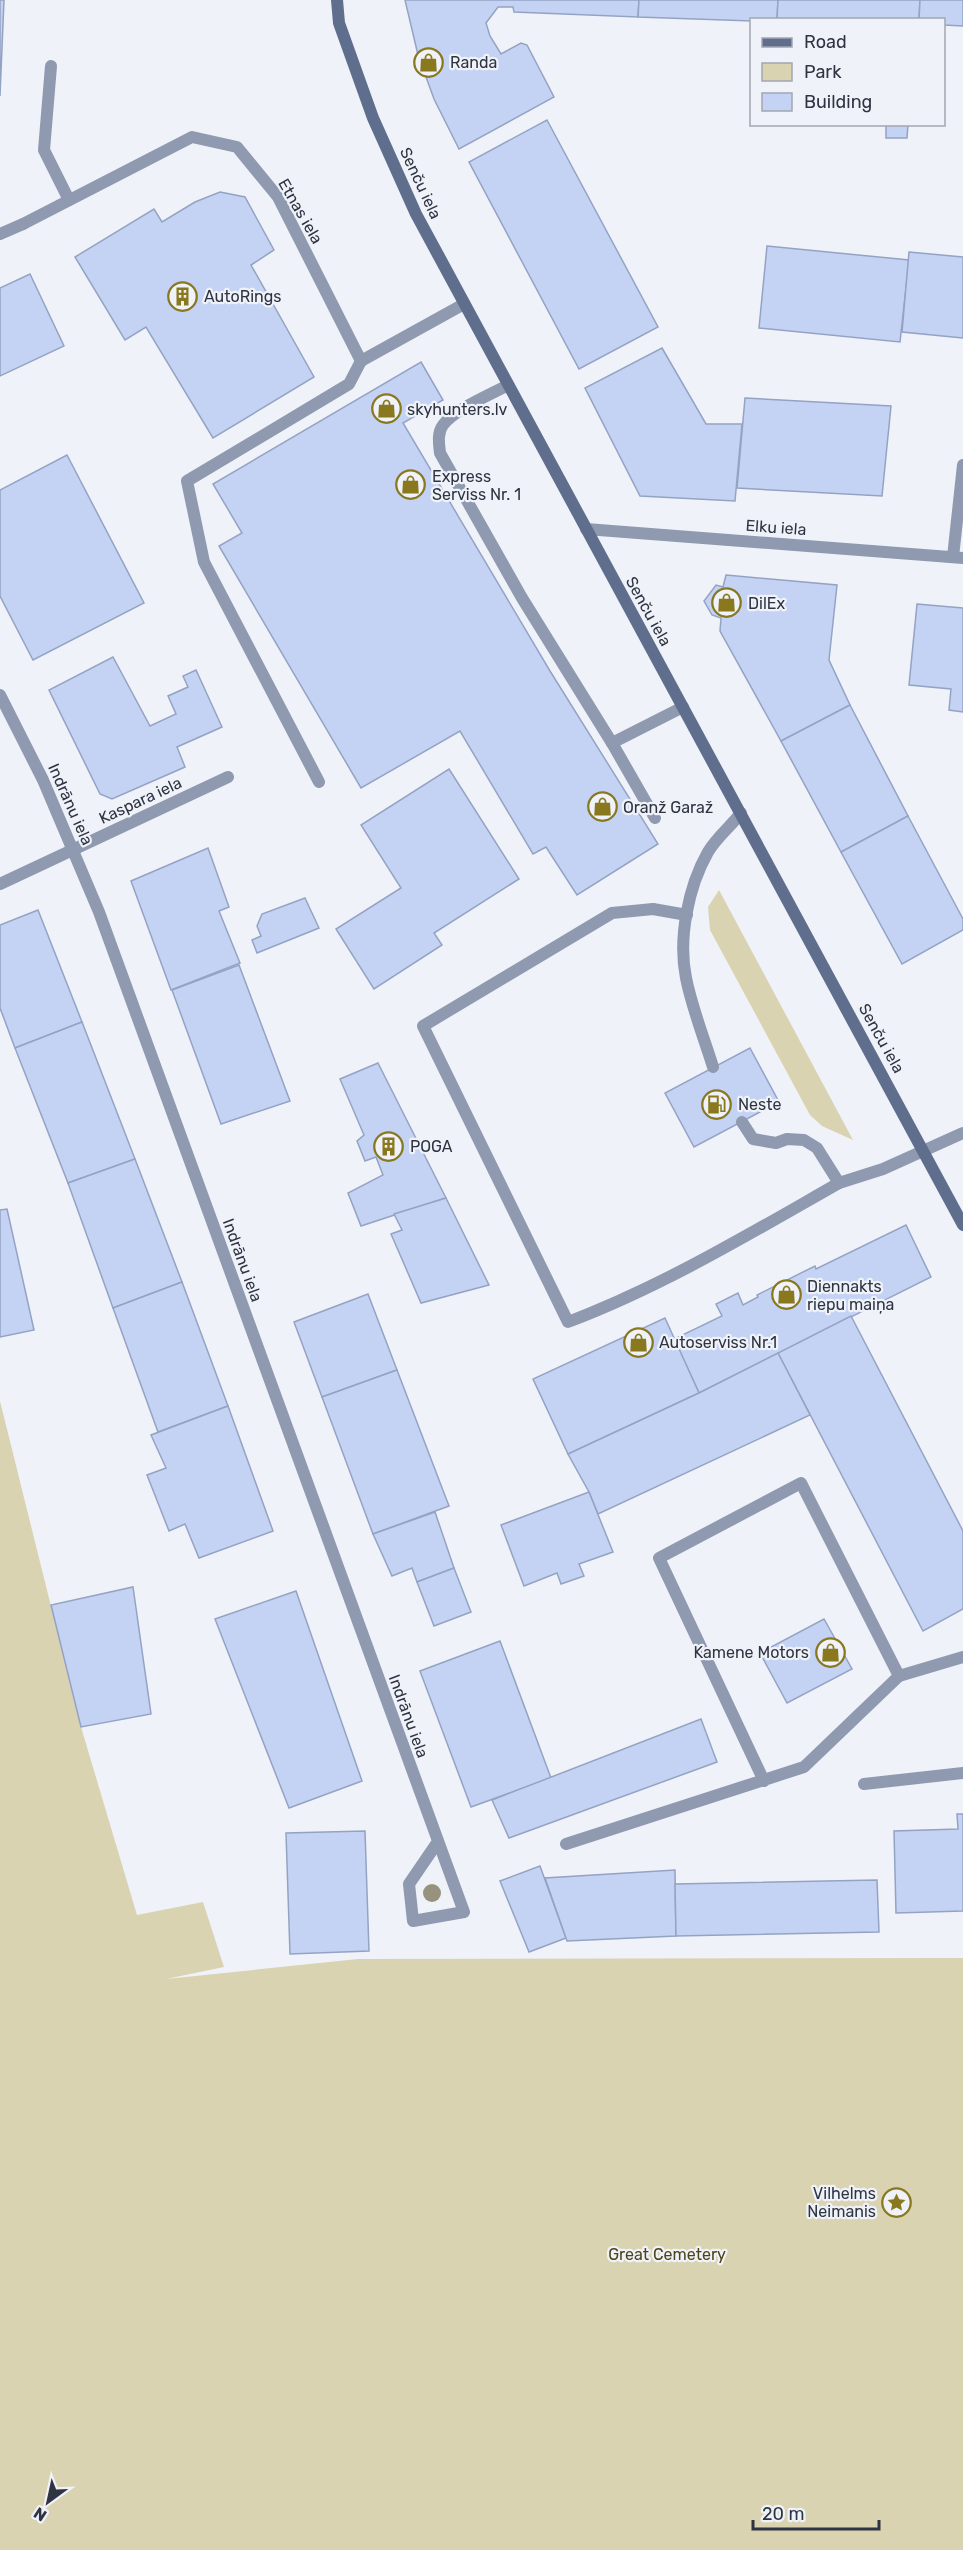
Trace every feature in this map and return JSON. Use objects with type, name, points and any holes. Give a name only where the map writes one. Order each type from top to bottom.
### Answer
[{"type":"main road","name":"Senču iela","points":[[337,0],[339,23],[373,118],[416,214],[963,1225]]},
{"type":"street","points":[[51,66],[44,150],[69,200]]},
{"type":"street","name":"Etnas iela","points":[[0,234],[192,137],[237,147],[278,197],[361,361]]},
{"type":"street","points":[[319,782],[204,562],[187,481],[349,384],[361,361],[464,304]]},
{"type":"street","points":[[508,385],[453,417],[442,426],[438,439],[440,453],[522,598],[612,743],[655,818]]},
{"type":"street","points":[[958,557],[963,465]]},
{"type":"street","name":"Elku iela","points":[[586,529],[958,557]]},
{"type":"street","name":"Indrānu iela","points":[[0,695],[43,780],[74,851],[464,1912],[413,1921],[409,1884],[437,1843]]},
{"type":"street","points":[[612,743],[683,707]]},
{"type":"street","name":"Kaspara iela","points":[[0,884],[228,777]]},
{"type":"street","points":[[713,1067],[686,978],[683,945],[695,882],[708,852],[741,813]]},
{"type":"street","points":[[687,915],[653,909],[612,913],[423,1026],[568,1322],[628,1298],[711,1255],[839,1183],[925,1152],[963,1134]]},
{"type":"street","points":[[742,1122],[753,1139],[776,1143],[787,1139],[804,1140],[817,1148],[839,1183]]},
{"type":"street","points":[[764,1781],[659,1557],[801,1483],[899,1676]]},
{"type":"street","points":[[566,1844],[804,1767],[899,1676],[963,1657]]},
{"type":"street","points":[[864,1784],[963,1773]]},
{"type":"green space","points":[[719,890],[853,1140],[822,1126],[810,1115],[710,930],[708,907]]},
{"type":"green space","name":"Great Cemetery","points":[[0,1401],[81,1727],[137,1915],[203,1902],[224,1967],[166,1979],[358,1959],[963,1958],[963,2550],[0,2550]]},
{"type":"building","points":[[0,0],[4,0],[0,96]]},
{"type":"building","points":[[405,0],[639,0],[638,17],[514,12],[513,7],[498,7],[486,23],[490,36],[501,54],[521,43],[527,45],[554,97],[459,149],[434,99],[418,55]]},
{"type":"building","points":[[639,0],[778,0],[777,18],[750,18],[750,21],[638,17]]},
{"type":"building","points":[[778,0],[920,0],[919,18],[777,18]]},
{"type":"building","points":[[920,0],[963,0],[963,26],[945,25],[945,18],[919,18]]},
{"type":"building","points":[[547,120],[658,327],[579,369],[469,162]]},
{"type":"building","points":[[886,126],[908,126],[907,138],[886,138]]},
{"type":"building","name":"AutoRings","points":[[220,192],[245,197],[274,250],[251,265],[314,377],[213,438],[146,327],[125,340],[75,257],[154,209],[162,222],[195,202]]},
{"type":"building","points":[[767,246],[909,260],[900,342],[759,328]]},
{"type":"building","points":[[909,252],[963,257],[963,338],[902,332]]},
{"type":"building","points":[[30,274],[64,346],[0,376],[0,288]]},
{"type":"building","points":[[662,348],[706,424],[742,424],[735,501],[640,496],[585,388]]},
{"type":"building","points":[[421,362],[443,400],[403,423],[550,671],[658,844],[577,895],[546,847],[533,854],[460,731],[361,788],[219,546],[242,533],[213,484]]},
{"type":"building","points":[[745,398],[891,406],[882,496],[737,488]]},
{"type":"building","points":[[67,455],[144,603],[33,660],[0,596],[0,490]]},
{"type":"building","points":[[726,575],[837,585],[829,660],[850,705],[781,741],[720,631],[721,618],[712,615],[704,601],[716,585],[723,587]]},
{"type":"building","points":[[917,604],[963,608],[963,712],[949,710],[951,689],[909,685]]},
{"type":"building","points":[[113,657],[150,726],[176,714],[168,696],[188,687],[183,676],[196,670],[222,727],[177,747],[185,767],[112,799],[100,794],[49,690]]},
{"type":"building","points":[[850,705],[908,816],[841,852],[781,741]]},
{"type":"building","points":[[449,769],[519,879],[434,933],[442,945],[374,989],[336,929],[401,888],[361,825]]},
{"type":"building","points":[[908,816],[963,919],[963,930],[902,964],[841,852]]},
{"type":"building","points":[[208,848],[229,907],[219,911],[240,963],[171,990],[131,881]]},
{"type":"building","points":[[305,898],[319,928],[257,953],[252,940],[261,936],[257,926],[262,914]]},
{"type":"building","points":[[38,910],[82,1022],[15,1048],[0,1008],[0,925]]},
{"type":"building","points":[[239,965],[290,1101],[221,1124],[172,990]]},
{"type":"building","points":[[82,1022],[135,1159],[68,1183],[15,1048]]},
{"type":"building","points":[[750,1048],[779,1102],[694,1147],[665,1093]]},
{"type":"building","name":"POGA","points":[[378,1063],[446,1198],[361,1226],[348,1193],[383,1175],[376,1157],[365,1161],[357,1141],[364,1135],[340,1079]]},
{"type":"building","points":[[135,1159],[182,1282],[113,1308],[68,1183]]},
{"type":"building","points":[[446,1198],[489,1285],[421,1303],[391,1234],[402,1230],[394,1214]]},
{"type":"building","points":[[7,1209],[34,1330],[0,1337],[0,1210]]},
{"type":"building","points":[[906,1225],[931,1277],[699,1393],[674,1339],[722,1316],[716,1304],[738,1293],[743,1305],[758,1297],[757,1295],[815,1266],[816,1269]]},
{"type":"building","points":[[182,1282],[228,1406],[158,1432],[113,1308]]},
{"type":"building","points":[[368,1294],[397,1370],[322,1397],[294,1322]]},
{"type":"building","points":[[851,1316],[963,1531],[963,1609],[923,1631],[778,1353]]},
{"type":"building","points":[[665,1318],[699,1393],[568,1454],[533,1379]]},
{"type":"building","points":[[778,1353],[810,1415],[598,1514],[568,1454],[699,1393]]},
{"type":"building","points":[[397,1370],[449,1506],[373,1534],[322,1397]]},
{"type":"building","points":[[228,1406],[273,1531],[199,1558],[185,1524],[169,1531],[147,1475],[166,1468],[151,1435]]},
{"type":"building","points":[[589,1492],[613,1552],[579,1564],[584,1576],[561,1584],[557,1573],[524,1586],[501,1525]]},
{"type":"building","points":[[435,1512],[454,1568],[417,1582],[412,1568],[392,1576],[373,1534]]},
{"type":"building","points":[[454,1568],[471,1612],[434,1626],[417,1582]]},
{"type":"building","points":[[133,1587],[151,1714],[81,1727],[51,1605]]},
{"type":"building","points":[[296,1591],[362,1781],[289,1808],[215,1619]]},
{"type":"building","points":[[824,1619],[852,1669],[787,1703],[760,1653]]},
{"type":"building","points":[[500,1641],[551,1778],[471,1807],[420,1671]]},
{"type":"building","points":[[701,1719],[717,1762],[509,1838],[492,1800]]},
{"type":"building","points":[[957,1814],[963,1814],[963,1911],[896,1913],[894,1831],[958,1829]]},
{"type":"building","points":[[365,1831],[369,1951],[290,1954],[286,1833]]},
{"type":"building","points":[[540,1866],[566,1938],[529,1952],[500,1881]]},
{"type":"building","points":[[675,1870],[676,1936],[567,1941],[545,1878]]},
{"type":"building","points":[[877,1880],[879,1932],[676,1936],[675,1884]]},
{"type":"place","name":"Randa","points":[[429,62]]},
{"type":"place","name":"AutoRings","points":[[183,296]]},
{"type":"place","name":"skyhunters.lv","points":[[386,409]]},
{"type":"place","name":"Express Serviss Nr. 1","points":[[411,485]]},
{"type":"place","name":"DilEx","points":[[727,603]]},
{"type":"place","name":"Oranž Garaž","points":[[602,807]]},
{"type":"place","name":"Neste","points":[[717,1104]]},
{"type":"place","name":"POGA","points":[[389,1146]]},
{"type":"place","name":"Diennakts riepu maiņa","points":[[786,1295]]},
{"type":"place","name":"Autoserviss Nr.1","points":[[638,1342]]},
{"type":"place","name":"Kamene Motors","points":[[830,1652]]},
{"type":"place","name":"Vilhelms Neimanis","points":[[897,2202]]}]
